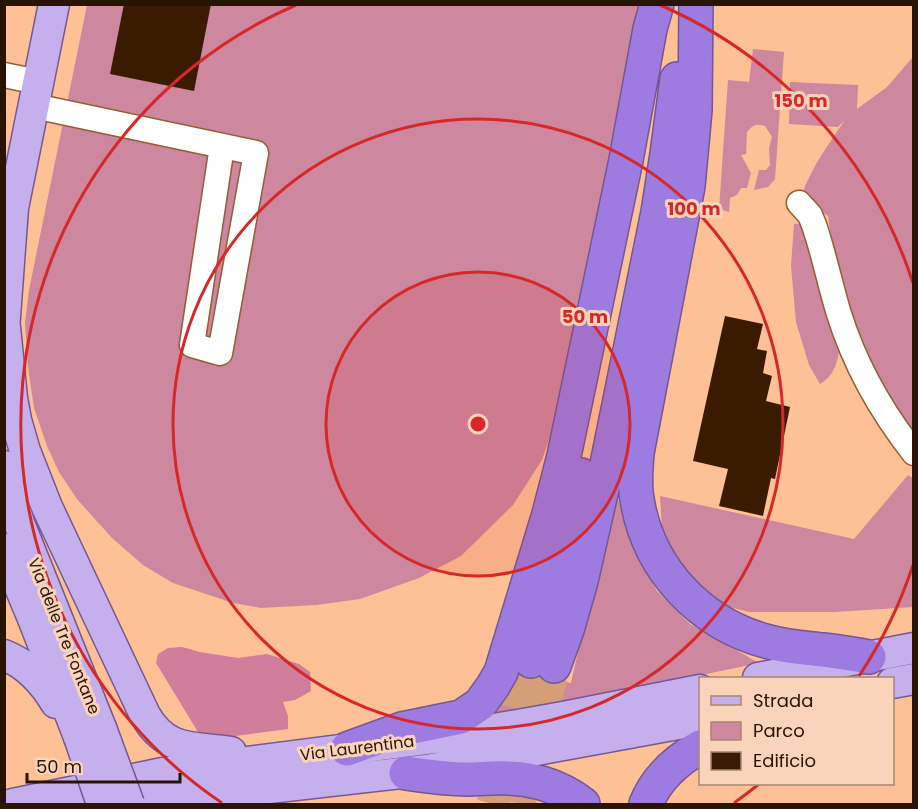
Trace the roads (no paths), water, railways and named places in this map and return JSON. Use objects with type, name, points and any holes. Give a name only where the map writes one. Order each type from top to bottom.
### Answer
[{"type":"highway","points":[[347,749],[402,729],[461,717],[480,704],[494,686],[501,672],[549,514],[564,456],[626,160],[650,29],[657,4]]},
{"type":"highway","points":[[665,4],[639,189],[542,664],[582,581],[663,183],[687,4]]},
{"type":"highway","points":[[696,4],[695,110],[688,186],[637,453],[636,494],[643,526],[653,552],[672,580],[692,602],[715,619],[737,631],[769,643],[869,657]]},
{"type":"highway","points":[[646,804],[655,786],[670,768],[699,748]]},
{"type":"highway","points":[[406,773],[447,779],[529,780],[552,785],[584,804]]},
{"type":"main road","points":[[54,4],[9,220],[5,328],[16,420],[25,451],[47,507],[134,694],[151,725],[164,737],[183,746],[228,751],[266,760]]},
{"type":"main road","name":"Via delle Tre Fontane","points":[[4,466],[9,489],[90,733],[102,804]]},
{"type":"main road","name":"Via delle Tre Fontane","points":[[4,549],[53,668],[129,804]]},
{"type":"main road","points":[[764,677],[914,648]]},
{"type":"main road","points":[[4,655],[26,667],[90,733]]},
{"type":"main road","points":[[894,683],[914,679]]},
{"type":"main road","name":"Via Laurentina","points":[[13,804],[164,773],[440,738],[699,690]]},
{"type":"main road","name":"Via Laurentina","points":[[147,804],[406,773],[699,720]]},
{"type":"main road","points":[[4,789],[164,773]]},
{"type":"main road","points":[[283,804],[309,795],[333,781]]},
{"type":"street","points":[[4,75],[36,94],[222,146],[256,153],[220,354],[192,345],[222,146]]},
{"type":"street","points":[[799,203],[810,215],[814,225],[840,318],[858,361],[883,411],[914,453]]},
{"type":"tunnel","points":[[493,804],[531,661]]},
{"type":"tunnel","points":[[519,804],[554,666]]}]
